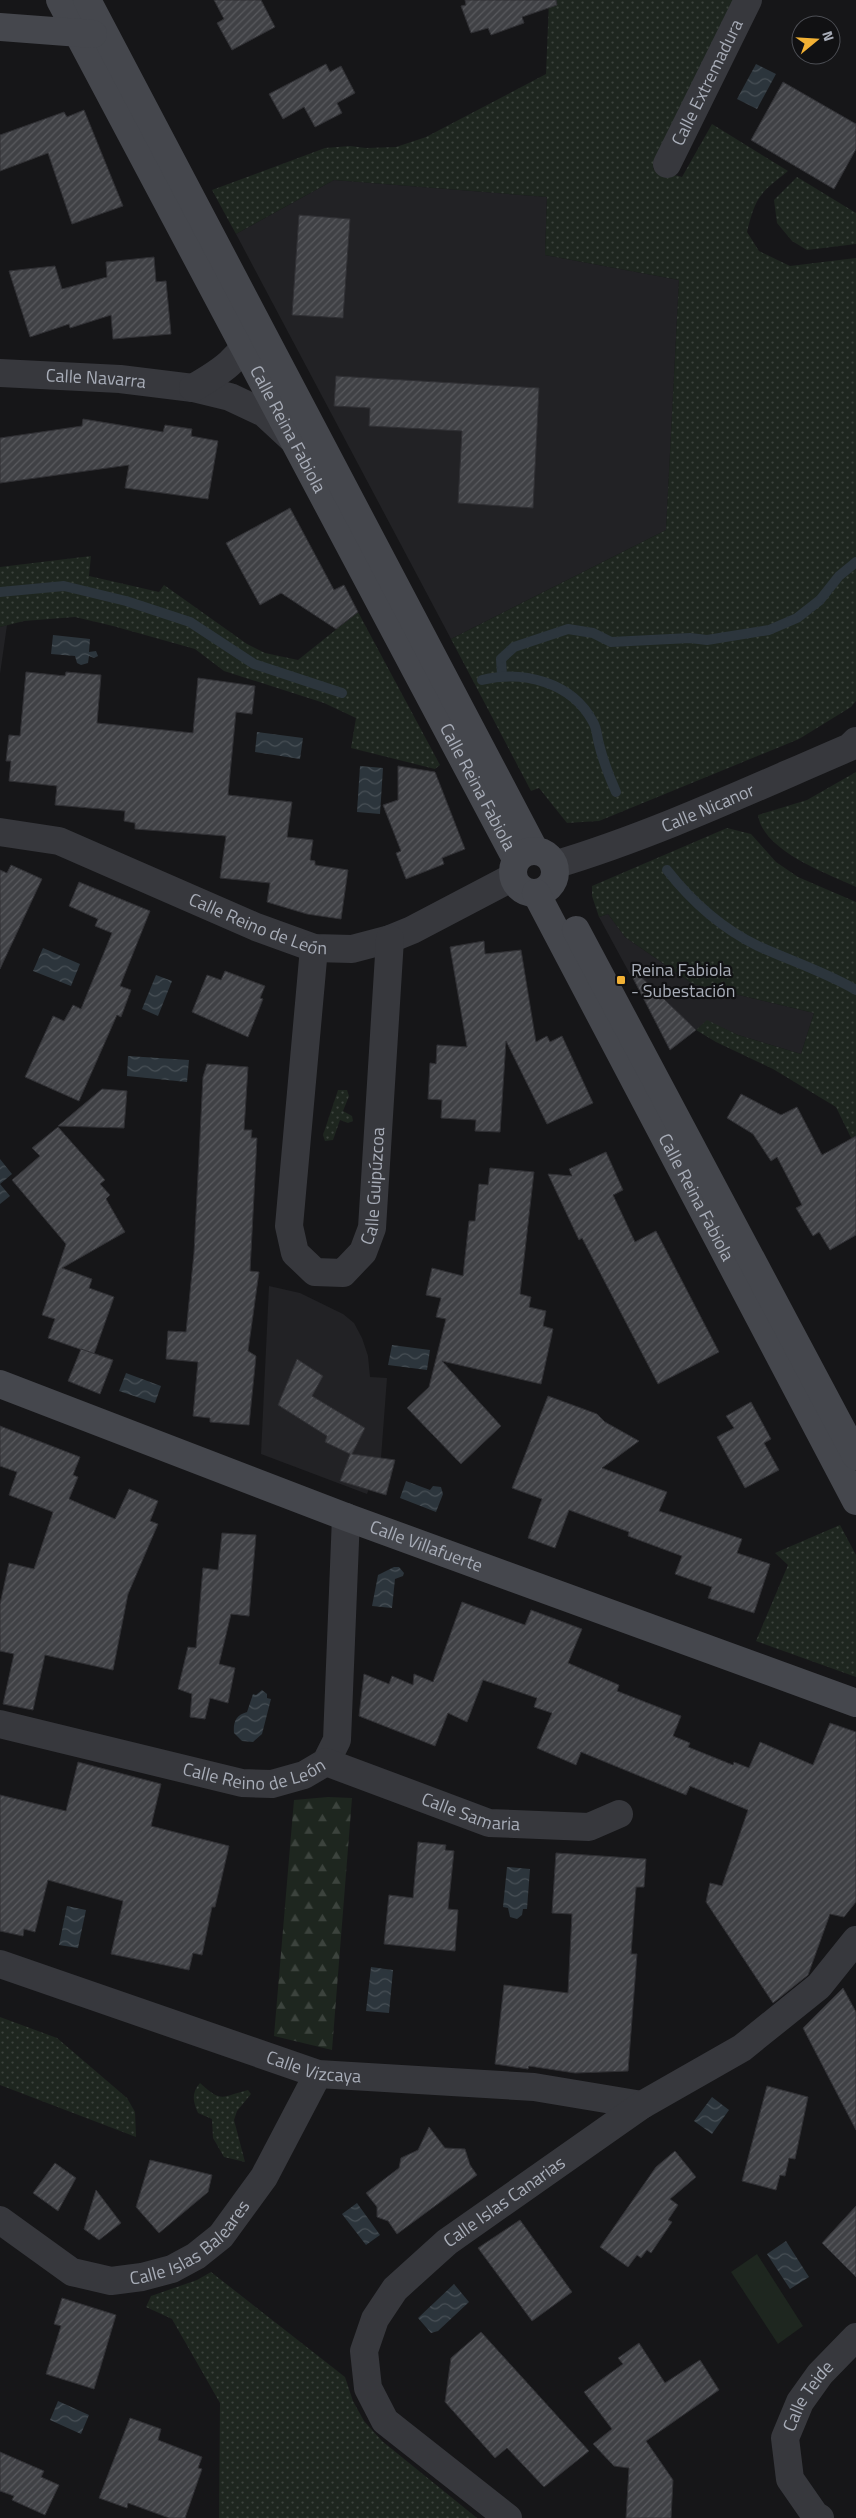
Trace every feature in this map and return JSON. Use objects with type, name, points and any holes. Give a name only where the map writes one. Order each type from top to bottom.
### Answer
[{"type":"street","name":"Calle Reina Fabiola","points":[[60,0],[296,442],[856,1456]]},
{"type":"street","name":"Calle Reina Fabiola","points":[[87,0],[256,321],[856,1501]]},
{"type":"street","name":"Calle Extremadura","points":[[667,164],[748,0]]},
{"type":"street","points":[[0,28],[104,35]]},
{"type":"street","points":[[192,388],[219,373],[245,348],[256,321]]},
{"type":"street","name":"Calle Navarra","points":[[0,373],[120,378],[192,388],[230,397],[264,414],[296,442]]},
{"type":"street","name":"Calle Nicanor","points":[[534,871],[593,853],[743,792],[850,746],[856,741]]},
{"type":"street","name":"Calle Reino de León","points":[[0,832],[59,842],[256,927],[314,948],[352,949],[390,939],[534,871]]},
{"type":"street","name":"Calle Guipúzcoa","points":[[314,948],[289,1226],[295,1253],[315,1272],[343,1273],[362,1252],[372,1228],[390,939]]},
{"type":"street","name":"Calle Villafuerte","points":[[0,1384],[346,1517],[856,1703]]},
{"type":"street","name":"Calle Reino de León","points":[[0,1724],[242,1783],[272,1784],[304,1775],[326,1762],[337,1740],[346,1517]]},
{"type":"street","name":"Calle Samaria","points":[[326,1762],[489,1823],[590,1827],[619,1814]]},
{"type":"street","name":"Calle Islas Canarias","points":[[508,2518],[385,2421],[368,2388],[364,2351],[375,2319],[395,2289],[447,2242],[642,2105],[742,2048],[819,1986],[856,1940]]},
{"type":"street","name":"Calle Vizcaya","points":[[0,1964],[318,2074],[534,2087],[642,2105]]},
{"type":"street","name":"Calle Islas Baleares","points":[[0,2220],[72,2272],[111,2281],[142,2278],[172,2269],[196,2256],[221,2236],[264,2177],[318,2074]]},
{"type":"street","name":"Calle Teide","points":[[820,2518],[815,2515],[790,2479],[786,2438],[800,2402],[820,2374],[856,2337]]},
{"type":"shaded area","points":[[334,180],[547,197],[545,255],[679,280],[666,530],[451,639],[236,234]]},
{"type":"shaded area","points":[[7,625],[0,674],[0,627]]},
{"type":"shaded area","points":[[608,914],[625,937],[693,984],[814,1013],[801,1054],[738,1035],[707,1021],[696,1030],[667,1003],[650,1011],[599,917]]},
{"type":"shaded area","points":[[269,1286],[300,1293],[343,1314],[354,1323],[362,1338],[368,1356],[370,1377],[387,1378],[381,1458],[378,1471],[376,1470],[367,1494],[261,1454]]},
{"type":"green space","points":[[549,0],[736,0],[653,169],[682,177],[712,124],[788,171],[765,191],[756,203],[753,211],[747,232],[759,251],[790,266],[856,258],[856,701],[851,707],[799,739],[599,821],[567,823],[539,788],[531,791],[451,639],[666,530],[679,280],[545,255],[547,197],[334,180],[236,234],[212,190],[325,148],[350,146],[366,148],[396,147],[426,137],[546,74]]},
{"type":"green space","points":[[797,177],[856,213],[856,244],[807,250],[792,241],[777,223],[774,200]]},
{"type":"green space","points":[[91,556],[89,576],[159,592],[164,585],[247,644],[265,653],[298,660],[358,612],[440,765],[435,769],[351,748],[356,718],[324,703],[224,671],[195,649],[75,617],[24,621],[0,627],[0,567]]},
{"type":"green space","points":[[856,772],[856,887],[813,868],[783,850],[762,828],[758,815],[807,800]]},
{"type":"green space","points":[[727,828],[751,834],[776,862],[798,877],[856,902],[856,1148],[836,1107],[773,1069],[716,1042],[696,1030],[707,1020],[738,1035],[801,1054],[814,1013],[693,984],[625,937],[608,914],[599,917],[592,896],[592,886]]},
{"type":"green space","points":[[338,1090],[347,1090],[349,1096],[343,1111],[352,1116],[353,1121],[348,1123],[340,1120],[333,1140],[325,1141],[323,1135]]},
{"type":"green space","points":[[840,1525],[856,1555],[856,1677],[756,1641],[788,1565],[775,1553]]},
{"type":"green space","points":[[328,1797],[352,1798],[332,2050],[274,2036],[294,1800]]},
{"type":"green space","points":[[0,2017],[57,2038],[127,2098],[135,2112],[136,2137],[0,2085]]},
{"type":"green space","points":[[200,2083],[213,2094],[222,2097],[248,2090],[251,2094],[237,2111],[234,2120],[245,2162],[224,2157],[213,2138],[212,2119],[198,2113],[194,2098],[195,2090]]},
{"type":"green space","points":[[757,2254],[803,2326],[778,2344],[731,2272]]},
{"type":"green space","points":[[211,2272],[345,2377],[353,2401],[364,2421],[382,2441],[477,2518],[219,2518],[220,2403],[172,2319],[146,2307],[151,2296],[197,2280]]},
{"type":"water","points":[[756,64],[776,74],[757,109],[737,99]]},
{"type":"water","points":[[53,635],[90,639],[89,652],[96,651],[98,656],[94,658],[89,656],[88,663],[81,665],[77,663],[75,656],[51,654]]},
{"type":"water","points":[[257,732],[303,738],[300,759],[255,752]]},
{"type":"water","points":[[360,766],[383,768],[380,814],[357,812]]},
{"type":"water","points":[[43,948],[80,964],[71,986],[33,971]]},
{"type":"water","points":[[156,975],[172,981],[158,1016],[142,1009]]},
{"type":"water","points":[[128,1056],[189,1060],[187,1082],[127,1076]]},
{"type":"water","points":[[0,1159],[12,1174],[0,1184]]},
{"type":"water","points":[[0,1184],[10,1196],[0,1204]]},
{"type":"water","points":[[392,1345],[430,1350],[427,1370],[388,1365]]},
{"type":"water","points":[[126,1373],[161,1386],[155,1403],[119,1391]]},
{"type":"water","points":[[406,1481],[430,1490],[433,1486],[441,1487],[443,1494],[436,1512],[400,1498]]},
{"type":"water","points":[[394,1567],[399,1567],[404,1573],[403,1576],[395,1579],[392,1608],[372,1606],[378,1575]]},
{"type":"water","points":[[262,1690],[267,1694],[267,1698],[271,1699],[262,1734],[253,1742],[242,1741],[234,1733],[235,1722],[240,1715],[247,1712],[253,1694],[256,1695]]},
{"type":"water","points":[[507,1867],[530,1869],[527,1909],[523,1909],[522,1915],[517,1919],[510,1917],[508,1908],[503,1907]]},
{"type":"water","points":[[67,1906],[86,1910],[78,1948],[59,1945]]},
{"type":"water","points":[[371,1967],[393,1970],[389,2013],[366,2011]]},
{"type":"water","points":[[712,2097],[729,2110],[712,2134],[694,2121]]},
{"type":"water","points":[[357,2203],[380,2235],[366,2245],[342,2214]]},
{"type":"water","points":[[786,2241],[809,2277],[790,2289],[767,2254]]},
{"type":"water","points":[[454,2284],[469,2302],[438,2331],[431,2333],[418,2318]]},
{"type":"water","points":[[58,2401],[89,2415],[81,2434],[50,2420]]},
{"type":"building","points":[[214,0],[261,0],[275,27],[232,50],[217,23],[224,19]]},
{"type":"building","points":[[465,0],[556,0],[557,5],[522,17],[524,23],[491,35],[488,28],[471,33],[461,6],[466,5]]},
{"type":"building","points":[[326,64],[330,72],[341,66],[355,93],[337,103],[342,113],[315,127],[304,107],[283,119],[269,94]]},
{"type":"building","points":[[783,82],[856,124],[856,149],[834,189],[751,140]]},
{"type":"building","points":[[84,110],[123,206],[72,224],[48,153],[0,171],[0,135],[64,112],[67,117]]},
{"type":"building","points":[[299,215],[350,219],[343,318],[292,315]]},
{"type":"building","points":[[154,257],[156,282],[166,281],[171,334],[113,339],[111,315],[70,328],[69,324],[30,337],[9,271],[55,266],[62,289],[107,277],[106,262]]},
{"type":"building","points":[[336,376],[539,388],[533,508],[458,503],[462,431],[369,426],[370,408],[334,406]]},
{"type":"building","points":[[83,419],[163,432],[165,425],[192,429],[191,436],[218,441],[208,499],[125,488],[129,465],[0,483],[0,438],[82,426]]},
{"type":"building","points":[[290,508],[334,590],[344,585],[358,612],[336,629],[281,593],[260,605],[226,543]]},
{"type":"building","points":[[26,672],[65,676],[66,672],[101,675],[97,723],[193,733],[198,678],[255,686],[252,714],[236,712],[228,795],[292,802],[287,837],[313,840],[310,860],[315,861],[315,865],[348,870],[341,919],[307,914],[267,902],[270,883],[220,878],[226,836],[135,829],[135,823],[124,821],[125,811],[55,805],[57,786],[9,781],[11,761],[6,761],[9,735],[20,736]]},
{"type":"building","points":[[398,766],[435,772],[465,849],[442,858],[444,864],[406,879],[396,853],[401,851],[383,805],[398,800]]},
{"type":"building","points":[[11,865],[42,879],[0,969],[0,870],[7,873]]},
{"type":"building","points":[[79,882],[150,911],[120,986],[131,990],[121,1017],[117,1015],[79,1101],[25,1077],[53,1016],[64,1021],[73,1005],[81,1009],[112,933],[95,926],[98,919],[69,906]]},
{"type":"building","points":[[484,941],[485,954],[521,950],[536,1042],[547,1036],[550,1042],[562,1036],[593,1103],[547,1124],[506,1041],[500,1132],[475,1131],[476,1120],[441,1118],[442,1100],[428,1099],[430,1063],[436,1064],[437,1045],[467,1047],[450,947]]},
{"type":"building","points":[[634,970],[696,1030],[670,1050],[630,972]]},
{"type":"building","points":[[225,971],[265,986],[260,998],[263,999],[248,1037],[192,1012],[207,975],[221,980]]},
{"type":"building","points":[[207,1064],[248,1067],[244,1130],[252,1130],[251,1138],[257,1138],[250,1271],[259,1272],[248,1351],[256,1356],[249,1425],[210,1422],[210,1418],[193,1416],[198,1362],[166,1359],[168,1331],[186,1332],[194,1253],[203,1077]]},
{"type":"building","points":[[102,1089],[127,1091],[124,1128],[58,1126]]},
{"type":"building","points":[[741,1094],[781,1115],[797,1107],[822,1155],[856,1136],[856,1235],[830,1250],[819,1232],[813,1236],[796,1208],[802,1205],[777,1157],[771,1161],[753,1134],[727,1118]]},
{"type":"building","points":[[58,1127],[105,1180],[100,1184],[110,1195],[106,1199],[125,1232],[62,1268],[92,1279],[89,1288],[114,1297],[94,1354],[48,1338],[55,1319],[42,1315],[66,1244],[12,1180],[40,1156],[32,1148]]},
{"type":"building","points":[[606,1152],[623,1190],[613,1195],[635,1242],[656,1231],[719,1352],[658,1384],[582,1238],[579,1240],[548,1174],[572,1176],[569,1169]]},
{"type":"building","points":[[490,1168],[534,1172],[520,1294],[531,1297],[529,1307],[546,1311],[543,1326],[553,1329],[541,1384],[442,1361],[501,1426],[461,1464],[407,1408],[429,1387],[446,1319],[436,1317],[441,1298],[426,1295],[432,1268],[463,1276],[469,1221],[475,1221],[479,1184],[488,1185]]},
{"type":"building","points":[[81,1349],[113,1360],[100,1394],[68,1381]]},
{"type":"building","points":[[297,1359],[323,1376],[312,1396],[365,1428],[352,1454],[395,1460],[386,1495],[340,1481],[350,1454],[325,1442],[327,1436],[278,1405]]},
{"type":"building","points":[[548,1396],[597,1414],[605,1422],[639,1441],[602,1468],[667,1492],[659,1511],[742,1539],[737,1553],[770,1564],[754,1613],[708,1598],[712,1587],[675,1574],[682,1556],[628,1536],[629,1532],[569,1510],[555,1548],[528,1538],[542,1499],[512,1488]]},
{"type":"building","points":[[751,1402],[771,1439],[764,1443],[779,1470],[745,1488],[717,1437],[734,1428],[726,1416]]},
{"type":"building","points":[[0,1426],[80,1457],[73,1475],[78,1477],[69,1499],[115,1519],[129,1489],[158,1501],[150,1521],[158,1524],[128,1594],[113,1670],[45,1655],[33,1710],[3,1704],[14,1654],[0,1651],[0,1604],[9,1563],[34,1569],[53,1512],[9,1495],[17,1472],[0,1466]]},
{"type":"building","points":[[222,1533],[256,1535],[249,1616],[231,1614],[219,1664],[235,1668],[228,1703],[210,1698],[205,1719],[190,1717],[192,1694],[178,1689],[188,1647],[196,1648],[203,1568],[218,1570]]},
{"type":"building","points":[[462,1602],[525,1625],[531,1610],[582,1629],[568,1663],[619,1685],[617,1691],[681,1716],[673,1736],[690,1743],[688,1747],[733,1765],[734,1762],[749,1768],[760,1742],[813,1765],[830,1723],[856,1732],[856,1902],[844,1917],[830,1914],[808,1975],[773,2003],[706,1902],[710,1883],[722,1886],[748,1810],[690,1786],[686,1795],[581,1752],[576,1765],[537,1748],[552,1713],[534,1707],[537,1698],[483,1680],[467,1722],[448,1713],[435,1746],[359,1716],[364,1674],[389,1684],[392,1676],[413,1685],[414,1674],[433,1682]]},
{"type":"building","points":[[78,1762],[161,1784],[151,1826],[229,1846],[215,1907],[212,1907],[202,1955],[193,1953],[189,1970],[111,1954],[123,1901],[48,1880],[35,1932],[24,1929],[23,1936],[0,1931],[0,1795],[66,1811]]},
{"type":"building","points":[[418,1842],[446,1845],[445,1850],[454,1851],[448,1909],[458,1910],[455,1951],[384,1944],[389,1895],[413,1898]]},
{"type":"building","points":[[556,1853],[646,1859],[644,1887],[636,1887],[631,1954],[637,1954],[628,2071],[575,2073],[529,2066],[528,2069],[495,2064],[504,1985],[568,1993],[572,1914],[552,1913]]},
{"type":"building","points":[[843,1988],[856,2012],[856,2130],[803,2028]]},
{"type":"building","points":[[767,2086],[808,2097],[795,2159],[789,2158],[785,2176],[780,2175],[776,2190],[742,2181]]},
{"type":"building","points":[[429,2127],[445,2148],[465,2149],[470,2165],[477,2175],[397,2234],[388,2221],[377,2217],[377,2207],[366,2193],[399,2168],[401,2158],[418,2150]]},
{"type":"building","points":[[675,2151],[696,2177],[670,2199],[678,2205],[668,2220],[672,2222],[651,2253],[647,2250],[641,2258],[637,2255],[628,2267],[600,2247],[656,2167]]},
{"type":"building","points":[[150,2160],[212,2175],[208,2192],[159,2233],[136,2207]]},
{"type":"building","points":[[55,2163],[76,2178],[58,2211],[33,2193]]},
{"type":"building","points":[[96,2190],[121,2223],[99,2240],[84,2229]]},
{"type":"building","points":[[856,2206],[856,2277],[822,2243]]},
{"type":"building","points":[[520,2220],[572,2292],[532,2321],[478,2248]]},
{"type":"building","points":[[62,2298],[116,2315],[94,2389],[46,2374],[61,2326],[54,2324]]},
{"type":"building","points":[[481,2332],[589,2451],[544,2487],[507,2448],[495,2458],[445,2402],[451,2358]]},
{"type":"building","points":[[639,2343],[665,2383],[700,2360],[719,2390],[646,2441],[673,2480],[671,2518],[626,2518],[629,2468],[614,2466],[593,2444],[612,2429],[584,2392],[623,2364],[618,2358]]},
{"type":"building","points":[[130,2418],[161,2429],[158,2440],[202,2457],[198,2468],[202,2469],[185,2518],[169,2518],[128,2503],[127,2508],[99,2498]]},
{"type":"building","points":[[0,2452],[44,2471],[41,2477],[59,2485],[45,2515],[12,2500],[14,2496],[0,2491]]},
{"type":"waterway","points":[[502,675],[501,659],[514,647],[568,629],[593,633],[611,642],[690,638],[707,640],[769,630],[797,618],[820,600],[839,576],[856,562]]},
{"type":"waterway","points":[[0,592],[64,586],[126,601],[190,622],[254,664],[342,693]]},
{"type":"waterway","points":[[482,680],[498,677],[530,678],[559,688],[573,697],[584,708],[594,724],[602,756],[616,792]]},
{"type":"waterway","points":[[667,870],[708,913],[744,939],[856,990]]},
{"type":"place","name":"Reina Fabiola - Subestación","points":[[621,980]]}]
